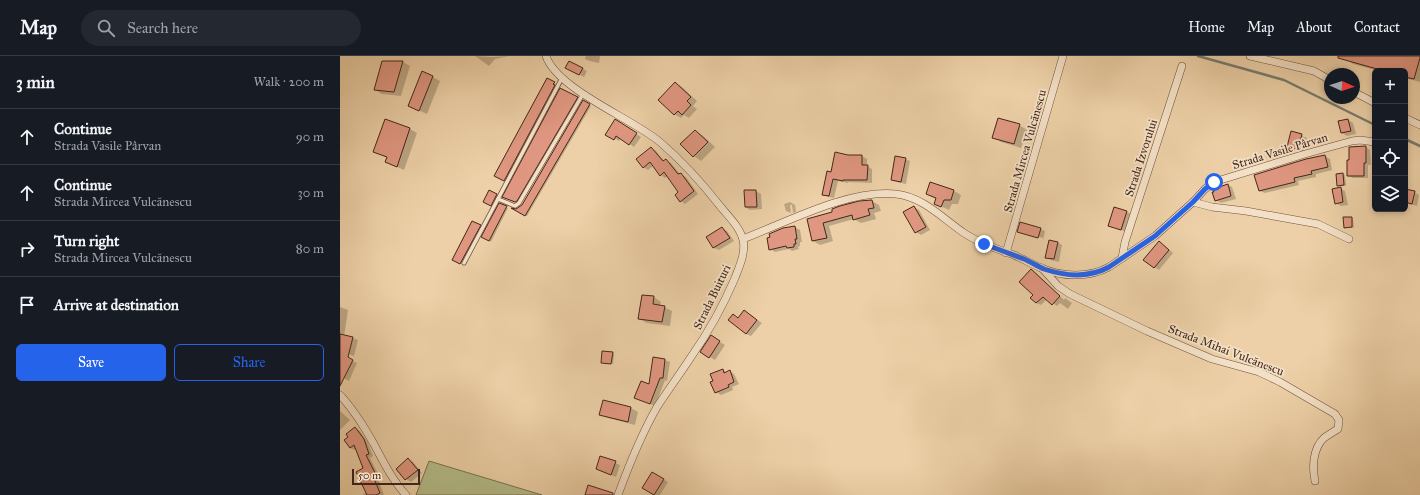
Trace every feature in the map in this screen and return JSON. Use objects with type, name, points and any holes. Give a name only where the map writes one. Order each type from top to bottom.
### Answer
[{"type":"street","points":[[546,56],[551,68],[583,94],[632,122],[660,142],[709,192],[740,231],[743,239],[793,218],[843,201],[868,194],[888,193],[899,194],[917,200],[974,239],[1042,268],[1067,274],[1092,274],[1105,270],[1122,258]]},
{"type":"street","name":"Strada Mircea Vulcănescu","points":[[1006,253],[1063,56]]},
{"type":"street","points":[[1250,56],[1314,71],[1324,77]]},
{"type":"street","name":"Strada Izvorului","points":[[1122,258],[1125,242],[1182,66]]},
{"type":"street","points":[[1360,95],[1372,101]]},
{"type":"street","points":[[1408,119],[1420,125]]},
{"type":"street","name":"Strada Vasile Pârvan","points":[[1122,258],[1155,236],[1214,182],[1352,141],[1360,140],[1372,142]]},
{"type":"street","points":[[1193,202],[1212,207],[1246,211],[1318,224],[1349,239]]},
{"type":"street","name":"Strada Buituri","points":[[618,495],[629,464],[657,408],[692,356],[724,302],[743,255],[743,239]]},
{"type":"street","name":"Strada Mihai Vulcănescu","points":[[1042,268],[1058,286],[1070,294],[1147,331],[1212,359],[1259,372],[1280,382],[1335,414],[1339,420],[1338,429],[1320,443],[1315,454],[1315,481]]},
{"type":"street","points":[[340,395],[374,443],[394,479],[406,495]]},
{"type":"lane","points":[[464,263],[562,78]]},
{"type":"lane","points":[[498,199],[513,206],[520,203],[583,94]]},
{"type":"green space","points":[[429,461],[542,495],[416,495]]},
{"type":"building","points":[[1338,56],[1420,56],[1414,79],[1408,78],[1408,68],[1373,68],[1338,58]]},
{"type":"building","points":[[382,61],[403,61],[394,92],[374,90]]},
{"type":"building","points":[[569,61],[583,68],[579,75],[565,68]]},
{"type":"building","points":[[422,71],[433,76],[419,111],[408,106]]},
{"type":"building","points":[[547,78],[555,82],[553,84],[555,85],[504,181],[494,176]]},
{"type":"building","points":[[675,82],[691,97],[687,101],[691,105],[682,115],[678,111],[674,115],[658,100]]},
{"type":"building","points":[[560,88],[578,97],[517,201],[515,202],[502,197]]},
{"type":"building","points":[[583,100],[590,104],[525,216],[511,208],[516,209],[522,205]]},
{"type":"building","points":[[998,118],[1020,124],[1014,144],[992,138]]},
{"type":"building","points":[[385,119],[410,128],[397,167],[385,162],[387,157],[373,152]]},
{"type":"building","points":[[615,119],[637,133],[629,145],[616,136],[614,140],[605,135]]},
{"type":"building","points":[[1348,119],[1351,131],[1341,133],[1338,121]]},
{"type":"building","points":[[695,130],[708,142],[693,157],[680,144]]},
{"type":"building","points":[[1291,131],[1302,134],[1298,150],[1287,147]]},
{"type":"building","points":[[1366,146],[1364,176],[1347,176],[1349,147]]},
{"type":"building","points":[[651,147],[663,161],[666,159],[678,174],[681,173],[694,191],[680,202],[675,195],[678,192],[664,172],[660,176],[650,162],[643,168],[636,159]]},
{"type":"building","points":[[835,152],[848,155],[862,155],[862,165],[868,165],[867,180],[843,181],[833,179],[829,196],[822,195],[827,171],[831,172]]},
{"type":"building","points":[[1325,155],[1328,167],[1311,171],[1312,174],[1294,178],[1295,182],[1259,191],[1254,175],[1306,159]]},
{"type":"building","points":[[895,156],[906,158],[901,182],[891,180]]},
{"type":"building","points":[[1343,173],[1344,185],[1337,186],[1336,174]]},
{"type":"building","points":[[930,182],[954,190],[951,200],[944,200],[941,207],[934,204],[936,198],[926,194]]},
{"type":"building","points":[[1228,184],[1231,196],[1215,201],[1212,192],[1214,192],[1213,189]]},
{"type":"building","points":[[1341,187],[1343,202],[1335,204],[1332,189]]},
{"type":"building","points":[[489,190],[497,194],[491,206],[483,202]]},
{"type":"building","points":[[744,190],[756,190],[757,207],[745,207]]},
{"type":"building","points":[[1408,190],[1415,191],[1412,204],[1408,203]]},
{"type":"building","points":[[872,200],[874,208],[868,209],[870,215],[853,220],[852,215],[823,223],[827,238],[812,241],[807,219],[832,212],[832,209],[840,206],[859,201]]},
{"type":"building","points":[[499,203],[507,206],[489,241],[481,237]]},
{"type":"building","points":[[914,206],[926,227],[915,233],[903,212]]},
{"type":"building","points":[[1114,207],[1127,211],[1121,230],[1108,226]]},
{"type":"building","points":[[1343,217],[1352,217],[1352,227],[1344,228]]},
{"type":"building","points":[[472,221],[481,225],[460,264],[452,260]]},
{"type":"building","points":[[1020,222],[1041,228],[1038,238],[1017,232]]},
{"type":"building","points":[[795,226],[797,239],[795,239],[796,244],[794,244],[794,247],[787,248],[786,246],[769,250],[767,238],[770,237],[769,234],[783,228]]},
{"type":"building","points":[[722,227],[730,238],[713,248],[706,237]]},
{"type":"building","points":[[1049,240],[1058,242],[1054,259],[1045,258]]},
{"type":"building","points":[[1159,241],[1169,250],[1154,268],[1143,260]]},
{"type":"building","points":[[1031,269],[1060,296],[1052,305],[1043,297],[1036,303],[1030,298],[1033,295],[1019,282]]},
{"type":"building","points":[[642,295],[654,296],[653,304],[665,306],[662,322],[638,319]]},
{"type":"building","points":[[744,310],[757,320],[746,334],[728,320],[733,314],[738,318]]},
{"type":"building","points":[[340,334],[353,337],[348,357],[353,360],[340,386]]},
{"type":"building","points":[[711,335],[720,341],[709,358],[700,352]]},
{"type":"building","points":[[602,351],[613,352],[611,364],[601,363]]},
{"type":"building","points":[[653,357],[665,359],[663,378],[660,378],[650,404],[634,398],[641,381],[649,384]]},
{"type":"building","points":[[723,369],[724,373],[730,370],[734,382],[728,385],[729,387],[715,393],[710,382],[713,381],[710,374]]},
{"type":"building","points":[[603,400],[631,407],[628,422],[599,415]]},
{"type":"building","points":[[355,427],[364,439],[369,454],[366,455],[376,475],[373,476],[380,493],[376,495],[367,495],[356,472],[363,468],[354,445],[350,448],[344,440],[348,437],[346,434]]},
{"type":"building","points":[[600,456],[616,461],[611,475],[596,469]]},
{"type":"building","points":[[408,458],[418,470],[405,480],[396,469]]},
{"type":"building","points":[[652,472],[664,479],[654,495],[642,488]]},
{"type":"building","points":[[588,485],[613,493],[613,495],[585,495]]},
{"type":"waterway","points":[[1198,56],[1284,80],[1372,124]]},
{"type":"waterway","points":[[1407,140],[1420,146]]},
{"type":"route","points":[[984,244],[1026,260],[1042,268],[1057,272],[1080,275],[1101,272],[1155,236],[1214,182]]}]
